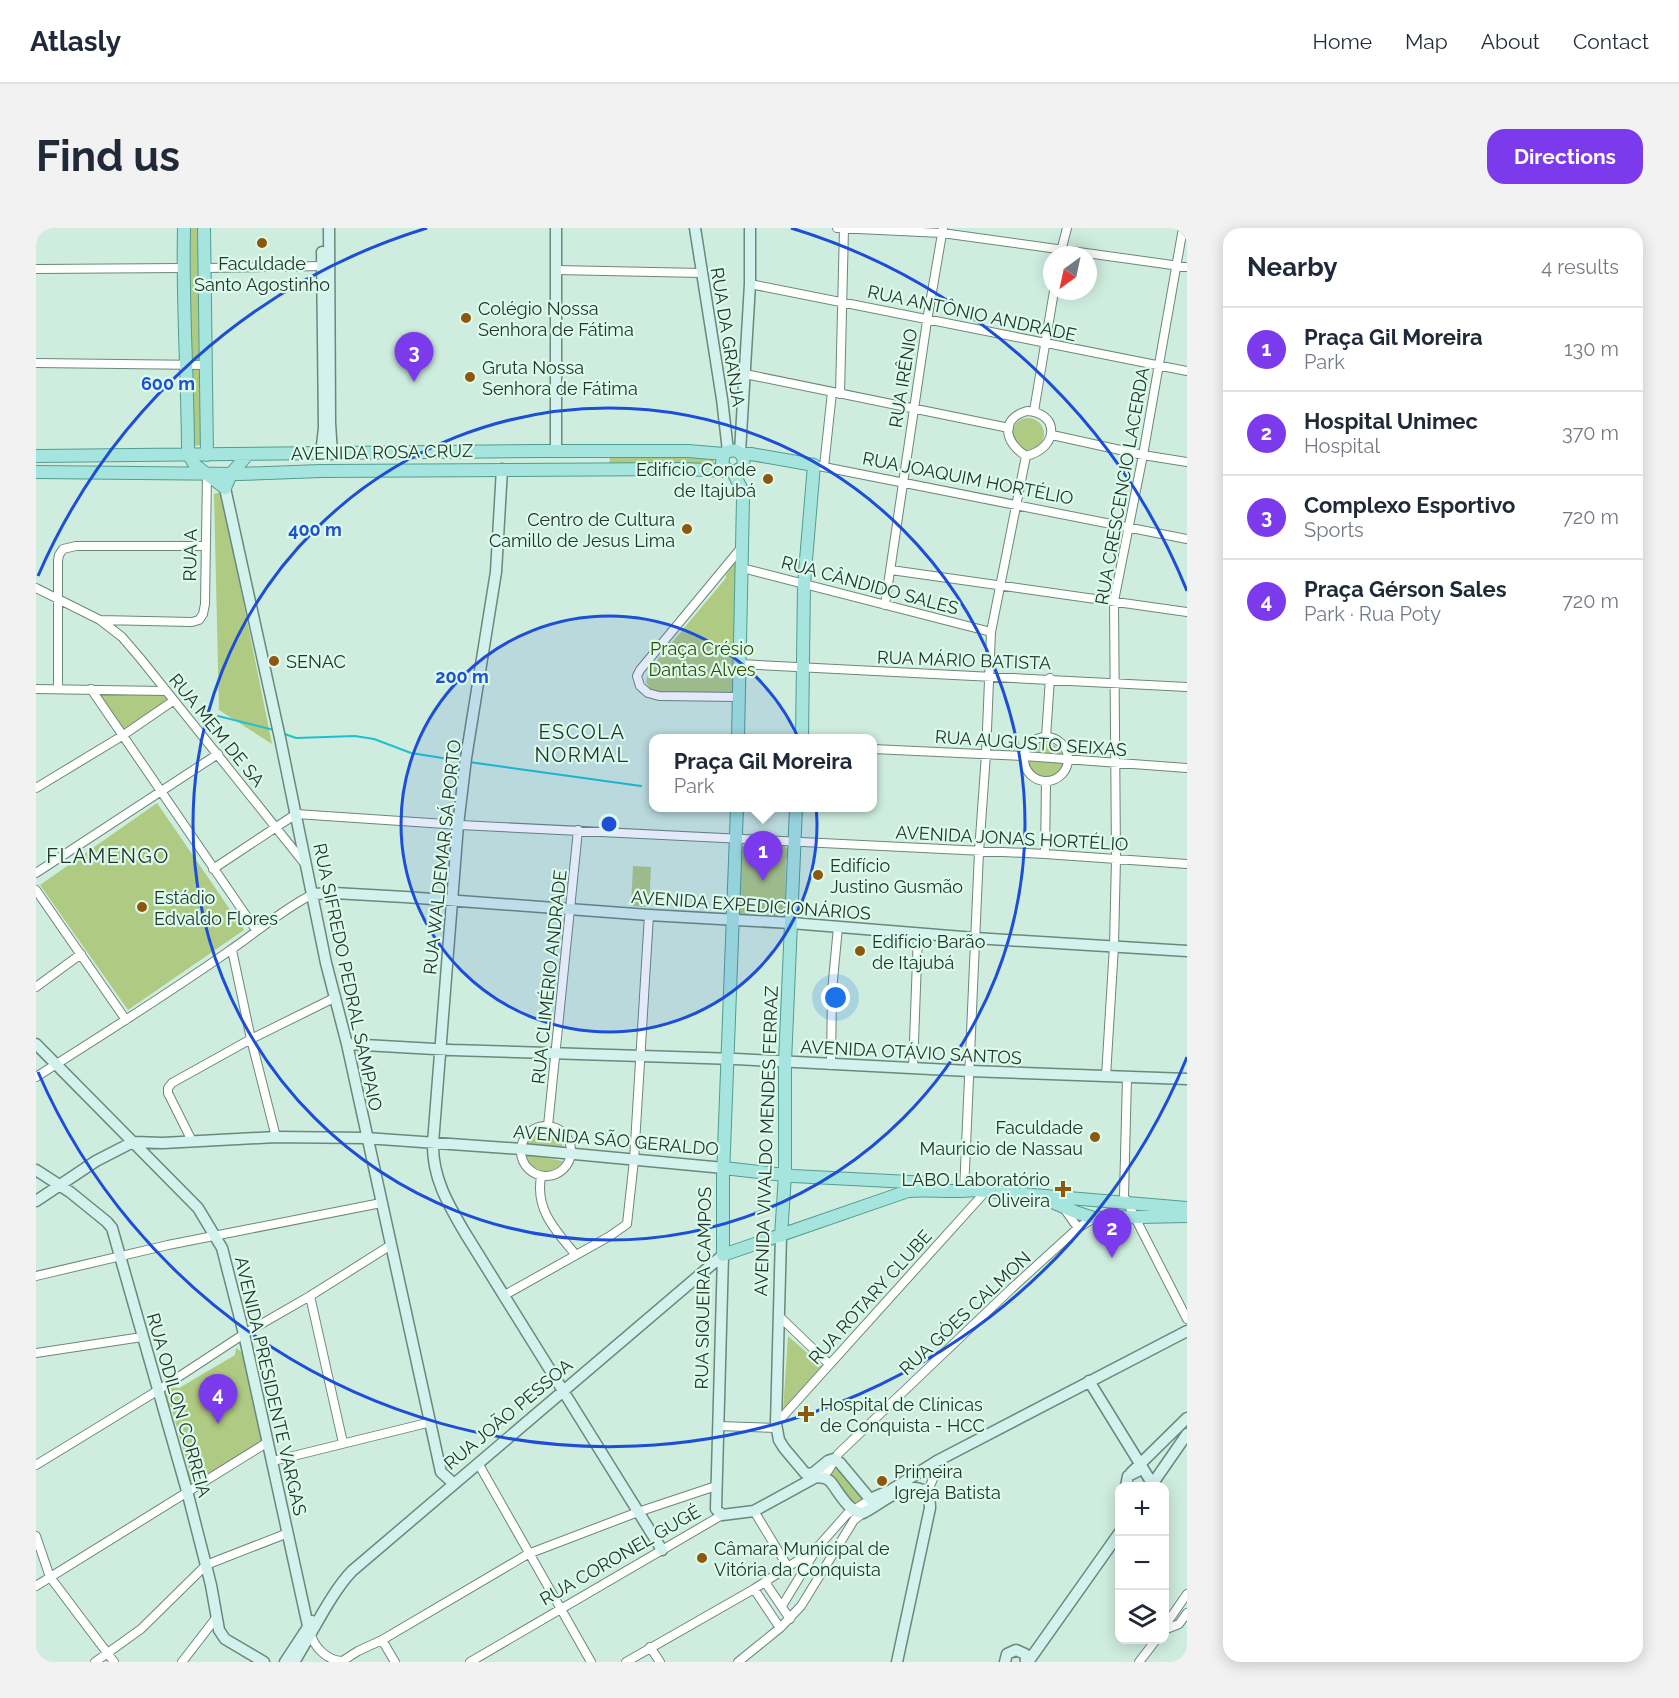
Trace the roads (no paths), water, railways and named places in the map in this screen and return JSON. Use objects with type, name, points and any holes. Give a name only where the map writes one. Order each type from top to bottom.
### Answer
[{"type":"main road","points":[[184,228],[188,454]]},
{"type":"main road","points":[[204,228],[205,365],[202,455],[207,474],[225,488],[231,474],[248,454]]},
{"type":"main road","name":"AVENIDA ROSA CRUZ","points":[[202,455],[556,451],[733,453]]},
{"type":"main road","points":[[600,452],[606,456],[607,461],[607,465],[602,470]]},
{"type":"main road","points":[[731,471],[739,470],[744,460],[733,453],[722,463],[731,471],[741,488],[743,499],[738,734]]},
{"type":"main road","name":"RUA JOAQUIM HORTÉLIO","points":[[733,453],[819,466]]},
{"type":"main road","points":[[366,454],[360,464],[366,471]]},
{"type":"main road","points":[[36,456],[202,455]]},
{"type":"main road","points":[[182,473],[202,455]]},
{"type":"main road","points":[[802,734],[804,584],[819,466]]},
{"type":"main road","name":"AVENIDA ROSA CRUZ","points":[[36,472],[231,474],[502,469],[731,471]]},
{"type":"main road","name":"RUA SIQUEIRA CAMPOS","points":[[723,1255],[736,812]]},
{"type":"main road","name":"AVENIDA VIVALDO MENDES FERRAZ","points":[[781,1236],[785,1175],[785,1062],[796,812]]},
{"type":"main road","name":"AVENIDA SÃO GERALDO","points":[[724,1168],[785,1175],[888,1180],[1036,1195],[1063,1202],[1094,1218],[1187,1216]]},
{"type":"main road","points":[[887,1197],[881,1188],[888,1180]]},
{"type":"main road","name":"RUA JOÃO PESSOA","points":[[723,1255],[908,1191],[972,1189]]},
{"type":"main road","name":"AVENIDA SÃO GERALDO","points":[[1063,1202],[1126,1202],[1187,1208]]},
{"type":"street","points":[[322,228],[325,266],[326,454]]},
{"type":"street","points":[[325,266],[329,228]]},
{"type":"street","points":[[556,228],[556,451]]},
{"type":"street","name":"RUA DA GRANJA","points":[[694,228],[733,453]]},
{"type":"street","points":[[733,453],[745,374],[750,284],[750,228]]},
{"type":"street","points":[[837,228],[942,231],[1043,249]]},
{"type":"street","points":[[819,466],[836,393],[844,228]]},
{"type":"street","points":[[1062,246],[1067,228]]},
{"type":"street","name":"RUA CRESCENCIO LACERDA","points":[[1106,1076],[1114,946],[1116,858],[1114,601],[1143,455],[1183,228]]},
{"type":"street","name":"RUA IRÊNIO","points":[[885,605],[942,231]]},
{"type":"street","points":[[1097,256],[1187,267]]},
{"type":"street","points":[[204,268],[325,266]]},
{"type":"street","points":[[36,268],[183,268]]},
{"type":"street","points":[[556,270],[702,273]]},
{"type":"street","name":"RUA ANTÔNIO ANDRADE","points":[[750,284],[1187,371]]},
{"type":"street","points":[[1034,411],[1052,300]]},
{"type":"street","points":[[36,363],[205,365]]},
{"type":"street","points":[[745,374],[1009,428]]},
{"type":"street","points":[[1034,411],[1042,414],[1048,420],[1052,435],[1048,445],[1042,451],[1026,456],[1013,447],[1008,434],[1009,428],[1015,416],[1034,411]]},
{"type":"street","points":[[1052,435],[1187,462]]},
{"type":"street","points":[[972,1189],[969,1071],[991,632],[1026,456]]},
{"type":"street","name":"RUA JOAQUIM HORTÉLIO","points":[[819,466],[1187,539]]},
{"type":"street","name":"RUA WALDEMAR SÁ PORTO","points":[[502,469],[496,572],[458,825],[433,1162],[444,1195],[503,1296],[662,1550]]},
{"type":"street","name":"RUA A","points":[[100,620],[197,621],[203,614],[207,474]]},
{"type":"street","name":"RUA SIFREDO PEDRAL SAMPAIO","points":[[225,488],[280,738],[326,963],[347,1044],[366,1138],[431,1422],[441,1472],[441,1494]]},
{"type":"street","points":[[58,689],[58,600],[61,552],[67,547],[205,546]]},
{"type":"street","points":[[738,697],[659,696],[644,690],[637,681],[640,670],[742,547]]},
{"type":"street","name":"RUA CÂNDIDO SALES","points":[[742,568],[991,632]]},
{"type":"street","points":[[891,570],[1187,612]]},
{"type":"street","points":[[36,588],[100,620]]},
{"type":"street","name":"RUA MEM DE SA","points":[[100,620],[122,637],[306,865]]},
{"type":"street","name":"RUA MÁRIO BATISTA","points":[[740,664],[988,678],[1050,678],[1187,687]]},
{"type":"street","points":[[1046,737],[1050,678]]},
{"type":"street","points":[[36,689],[165,691]]},
{"type":"street","points":[[90,689],[256,930]]},
{"type":"street","points":[[36,788],[122,736],[173,701]]},
{"type":"street","points":[[1046,737],[1060,741],[1068,760],[1064,772],[1053,780],[1046,781],[1032,776],[1024,763],[1024,756],[1029,744],[1046,737]]},
{"type":"street","name":"RUA AUGUSTO SEIXAS","points":[[877,749],[1024,756],[1187,768]]},
{"type":"street","points":[[36,873],[218,754]]},
{"type":"street","points":[[1045,854],[1046,781]]},
{"type":"street","points":[[213,869],[296,814]]},
{"type":"street","name":"AVENIDA JONAS HORTÉLIO","points":[[296,814],[736,840],[1045,854],[1187,864]]},
{"type":"street","name":"RUA CLIMÉRIO ANDRADE","points":[[548,1126],[578,830]]},
{"type":"street","points":[[36,890],[126,1020]]},
{"type":"street","name":"AVENIDA EXPEDICIONÁRIOS","points":[[313,894],[334,893],[1187,951]]},
{"type":"street","points":[[36,1077],[232,950],[256,930],[313,894]]},
{"type":"street","points":[[503,1296],[627,1224],[634,1160],[649,915]]},
{"type":"street","points":[[831,1065],[832,991],[838,927]]},
{"type":"street","points":[[913,1069],[918,933]]},
{"type":"street","points":[[232,950],[251,1039],[276,1137]]},
{"type":"street","points":[[36,987],[81,954]]},
{"type":"street","points":[[192,1141],[169,1095],[169,1086],[251,1039],[336,997]]},
{"type":"street","name":"AVENIDA PRESIDENTE VARGAS","points":[[36,1044],[198,1208],[222,1248],[244,1334],[310,1631]]},
{"type":"street","name":"AVENIDA OTÁVIO SANTOS","points":[[347,1044],[440,1050],[728,1059],[913,1069],[1187,1079]]},
{"type":"street","points":[[1127,1077],[1123,1192],[1126,1202],[1187,1319]]},
{"type":"street","points":[[548,1126],[564,1134],[569,1141],[572,1154],[567,1166],[561,1172],[542,1178],[529,1170],[523,1162],[521,1149],[524,1141],[536,1128],[548,1126]]},
{"type":"street","name":"AVENIDA SÃO GERALDO","points":[[36,1201],[96,1161],[133,1142],[163,1143],[276,1137],[366,1138],[521,1149],[724,1168]]},
{"type":"street","name":"RUA ODILON CORREIA","points":[[36,1170],[61,1186],[107,1222],[115,1237],[187,1491],[206,1565],[219,1630],[225,1639],[264,1662]]},
{"type":"street","points":[[542,1178],[540,1201],[547,1218],[576,1255]]},
{"type":"street","name":"RUA ROTARY CLUBE","points":[[776,1426],[972,1189]]},
{"type":"street","name":"AVENIDA SÃO GERALDO","points":[[1063,1202],[1078,1228]]},
{"type":"street","points":[[36,1276],[381,1203]]},
{"type":"street","name":"RUA GÓES CALMON","points":[[820,1477],[828,1471],[834,1459],[1003,1296],[1078,1228],[1094,1218]]},
{"type":"street","name":"AVENIDA VIVALDO MENDES FERRAZ","points":[[781,1236],[776,1426],[784,1448],[801,1470]]},
{"type":"street","points":[[36,1465],[391,1245]]},
{"type":"street","name":"RUA JOÃO PESSOA","points":[[294,1662],[337,1588],[352,1571],[723,1255]]},
{"type":"street","name":"RUA SIQUEIRA CAMPOS","points":[[722,1515],[715,1506],[723,1255]]},
{"type":"street","points":[[310,1296],[343,1443]]},
{"type":"street","points":[[779,1316],[829,1364]]},
{"type":"street","points":[[738,1662],[780,1628],[801,1606],[858,1512],[870,1498],[1089,1380],[1187,1331]]},
{"type":"street","points":[[36,1353],[142,1337]]},
{"type":"street","points":[[1089,1380],[1150,1482]]},
{"type":"street","points":[[1126,1482],[1131,1473],[1187,1418]]},
{"type":"street","points":[[273,1461],[431,1422]]},
{"type":"street","points":[[718,1426],[776,1426]]},
{"type":"street","points":[[1154,1482],[1187,1434]]},
{"type":"street","points":[[36,1586],[268,1442]]},
{"type":"street","points":[[801,1470],[812,1474],[834,1459],[870,1498]]},
{"type":"street","points":[[478,1463],[591,1662]]},
{"type":"street","points":[[800,1486],[804,1480],[801,1470]]},
{"type":"street","points":[[782,1606],[817,1548],[847,1514],[858,1512],[902,1490],[929,1488],[933,1479],[928,1471],[918,1472]]},
{"type":"street","points":[[1131,1473],[1137,1471],[1146,1474]]},
{"type":"street","points":[[441,1472],[454,1484]]},
{"type":"street","points":[[897,1662],[930,1508],[930,1500],[914,1479],[918,1472]]},
{"type":"street","points":[[820,1477],[830,1481],[858,1512]]},
{"type":"street","name":"RUA CORONEL GUGÉ","points":[[470,1662],[722,1515],[754,1511],[820,1477]]},
{"type":"street","points":[[310,1631],[315,1646],[333,1659],[342,1661],[528,1554],[638,1512],[716,1486]]},
{"type":"street","points":[[754,1511],[786,1568]]},
{"type":"street","points":[[95,1662],[150,1621],[206,1565],[288,1533]]},
{"type":"street","points":[[36,1536],[50,1577],[114,1662]]},
{"type":"street","points":[[1027,1662],[1116,1536]]},
{"type":"street","points":[[626,1662],[750,1591],[817,1548]]},
{"type":"street","points":[[771,1591],[786,1568]]},
{"type":"street","points":[[765,1582],[790,1619]]},
{"type":"street","points":[[305,1606],[316,1610],[337,1588]]},
{"type":"street","points":[[750,1591],[780,1628]]},
{"type":"street","points":[[1169,1621],[1187,1594]]},
{"type":"street","points":[[285,1662],[310,1631],[322,1605]]},
{"type":"street","points":[[1169,1627],[1179,1624],[1187,1613]]},
{"type":"street","points":[[182,1662],[216,1618]]},
{"type":"street","points":[[382,1640],[395,1662]]},
{"type":"street","points":[[1139,1662],[1153,1644]]},
{"type":"street","points":[[367,1647],[390,1653]]},
{"type":"street","points":[[650,1647],[660,1662]]},
{"type":"street","points":[[1005,1662],[1008,1654],[1016,1650],[1024,1654],[1027,1662]]},
{"type":"waterway","points":[[218,716],[274,730]]},
{"type":"waterway","points":[[282,733],[296,738],[355,736],[374,739],[411,753],[461,761]]},
{"type":"waterway","points":[[469,762],[641,786]]},
{"type":"place","name":"Faculdade Santo Agostinho","points":[[262,243]]},
{"type":"place","name":"Colégio Nossa Senhora de Fátima","points":[[466,318]]},
{"type":"place","name":"Gruta Nossa Senhora de Fátima","points":[[470,377]]},
{"type":"place","name":"Complexo Esportivo","points":[[414,382]]},
{"type":"place","name":"Edifício Conde de Itajubá","points":[[768,479]]},
{"type":"place","name":"Centro de Cultura Camillo de Jesus Lima","points":[[687,529]]},
{"type":"place","name":"SENAC","points":[[274,661]]},
{"type":"place","name":"Edifício Justino Gusmão","points":[[818,875]]},
{"type":"place","name":"Praça Gil Moreira","points":[[763,881]]},
{"type":"place","name":"Estádio Edvaldo Flores","points":[[142,907]]},
{"type":"place","name":"Edifício Barão de Itajubá","points":[[860,951]]},
{"type":"place","name":"Faculdade Mauricio de Nassau","points":[[1095,1137]]},
{"type":"place","name":"LABO Laboratório Oliveira","points":[[1063,1189]]},
{"type":"place","name":"Hospital Unimec","points":[[1112,1258]]},
{"type":"place","name":"Hospital de Clínicas de Conquista - HCC","points":[[806,1414]]},
{"type":"place","name":"Praça Gérson Sales","points":[[218,1424]]},
{"type":"place","name":"Primeira Igreja Batista","points":[[882,1481]]},
{"type":"place","name":"Câmara Municipal de Vitória da Conquista","points":[[702,1558]]},
{"type":"district","name":"ESCOLA NORMAL","points":[[582,744]]},
{"type":"district","name":"FLAMENGO","points":[[108,856]]},
{"type":"park label","name":"Praça Crésio Dantas Alves","points":[[702,658]]}]
